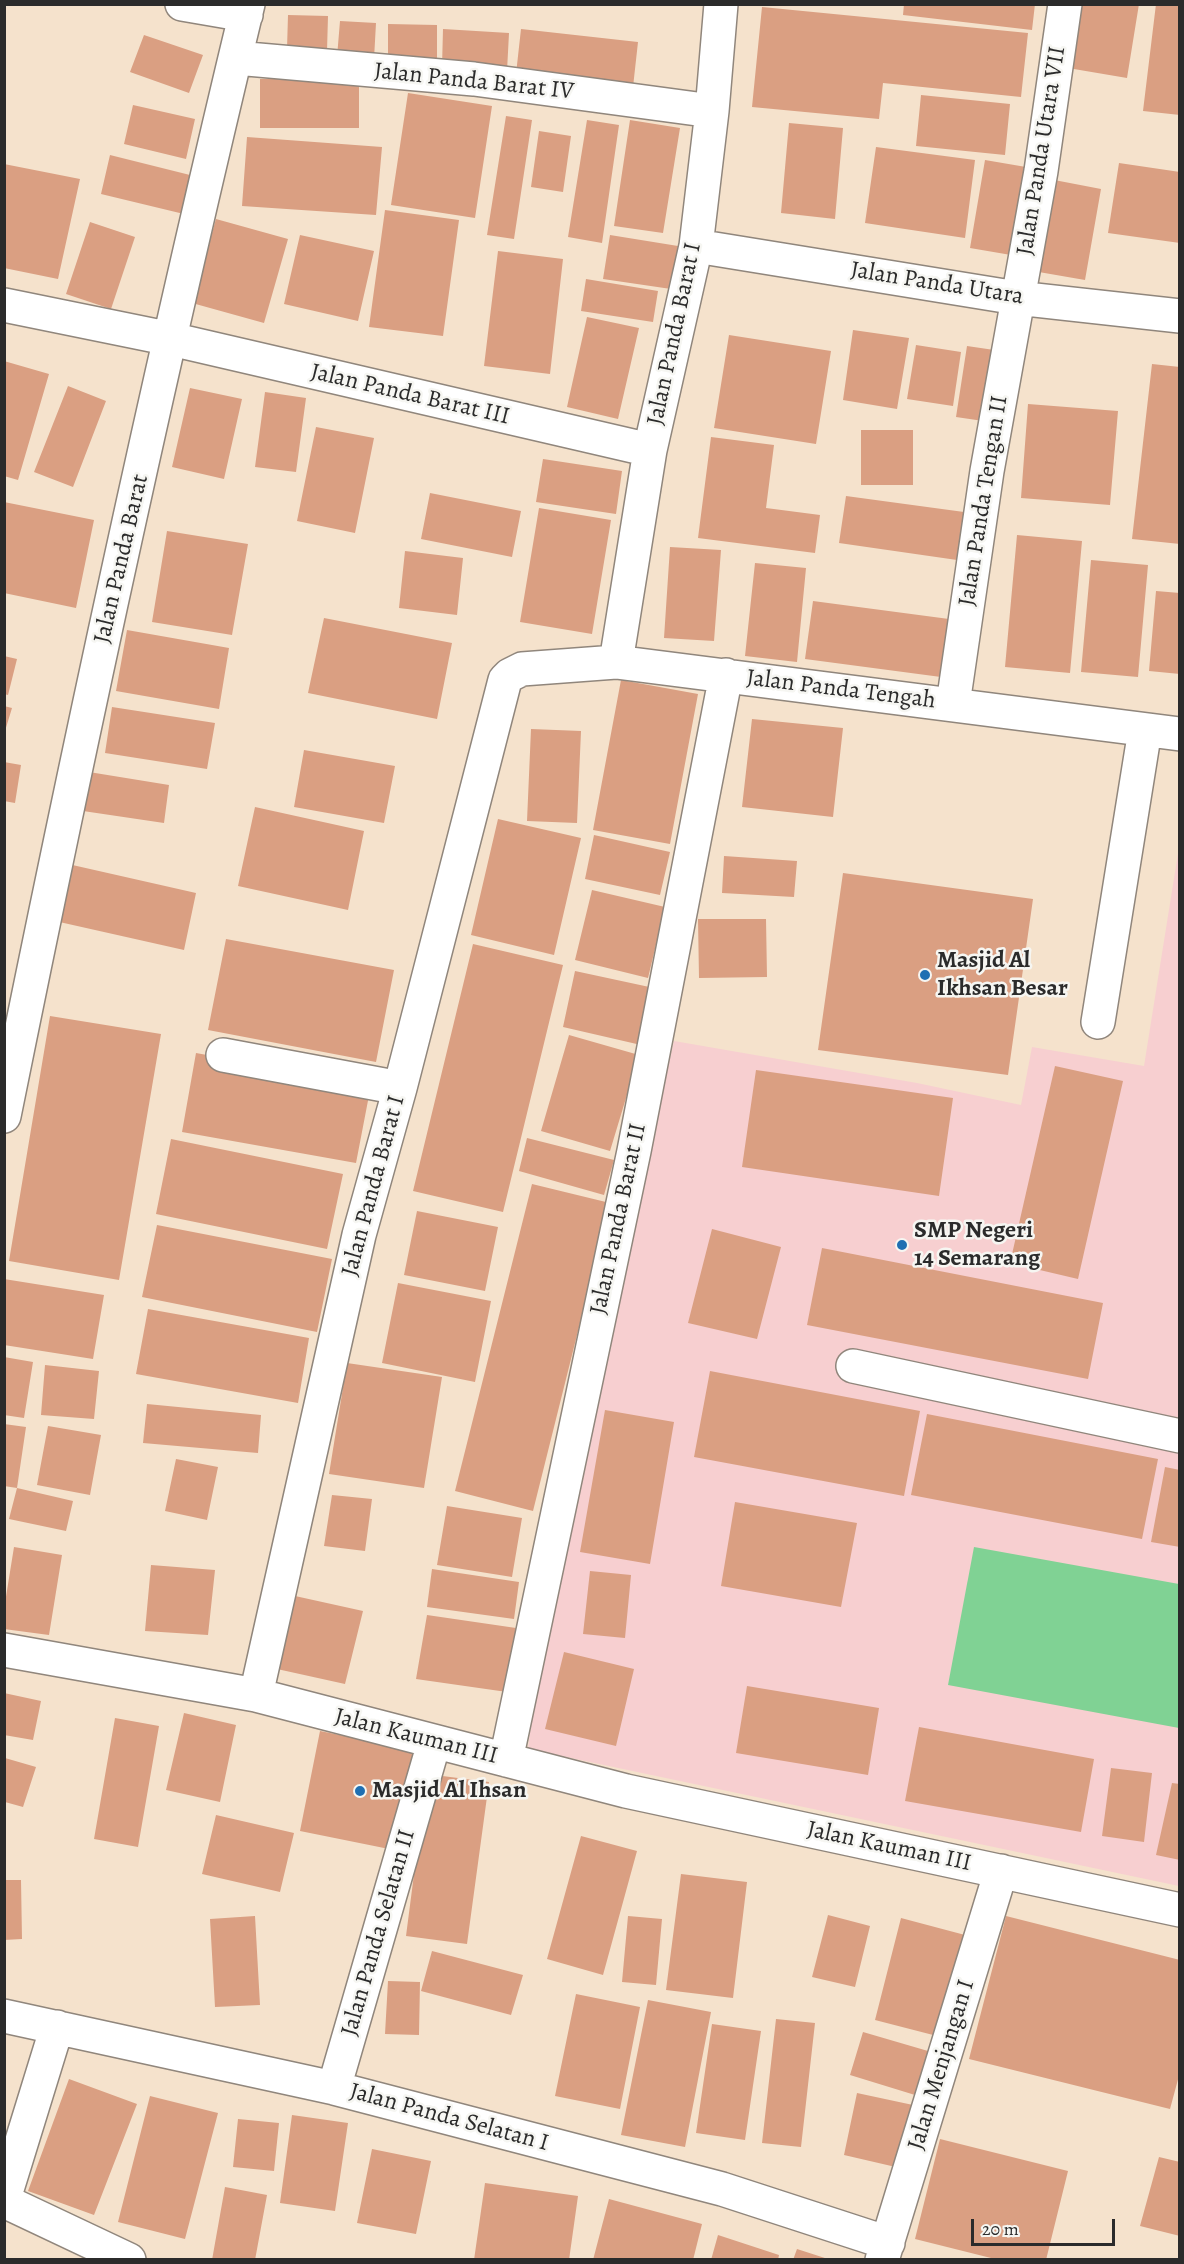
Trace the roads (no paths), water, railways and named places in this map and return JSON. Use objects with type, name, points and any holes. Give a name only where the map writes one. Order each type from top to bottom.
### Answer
[{"type":"street","points":[[182,4],[247,10]]},
{"type":"street","name":"Jalan Panda Barat I","points":[[616,662],[650,450],[696,246],[712,111],[721,4]]},
{"type":"street","name":"Jalan Panda Utara VII","points":[[1017,298],[1041,171],[1065,4]]},
{"type":"street","name":"Jalan Panda Barat","points":[[4,1116],[68,802],[247,10]]},
{"type":"street","name":"Jalan Panda Barat IV","points":[[236,58],[474,80],[712,111]]},
{"type":"street","name":"Jalan Panda Utara","points":[[696,246],[1017,298],[1179,316]]},
{"type":"street","name":"Jalan Panda Tengan II","points":[[953,704],[987,471],[1017,298]]},
{"type":"street","name":"Jalan Panda Barat III","points":[[4,305],[171,339],[650,450]]},
{"type":"street","name":"Jalan Panda Tengah","points":[[505,680],[522,669],[616,662],[1179,734]]},
{"type":"street","name":"Jalan Panda Barat II","points":[[506,1760],[634,1151],[726,675]]},
{"type":"street","name":"Jalan Panda Barat I","points":[[256,1695],[359,1235],[400,1088],[505,680]]},
{"type":"street","points":[[1098,1022],[1145,730]]},
{"type":"street","points":[[223,1055],[400,1088]]},
{"type":"street","points":[[854,1366],[1179,1436]]},
{"type":"street","name":"Jalan Kauman III","points":[[4,1650],[256,1695],[434,1743],[627,1791],[1179,1910]]},
{"type":"street","name":"Jalan Panda Selatan II","points":[[334,2088],[434,1743]]},
{"type":"street","name":"Jalan Menjangan I","points":[[885,2251],[1001,1871]]},
{"type":"street","name":"Jalan Panda Selatan I","points":[[4,2016],[334,2088],[722,2189],[885,2251]]},
{"type":"street","points":[[57,2027],[4,2200],[129,2259]]},
{"type":"place","name":"Masjid Al Ikhsan Besar","points":[[925,975]]},
{"type":"place","name":"SMP Negeri 14 Semarang","points":[[902,1245]]},
{"type":"place","name":"Masjid Al Ihsan","points":[[360,1791]]}]
